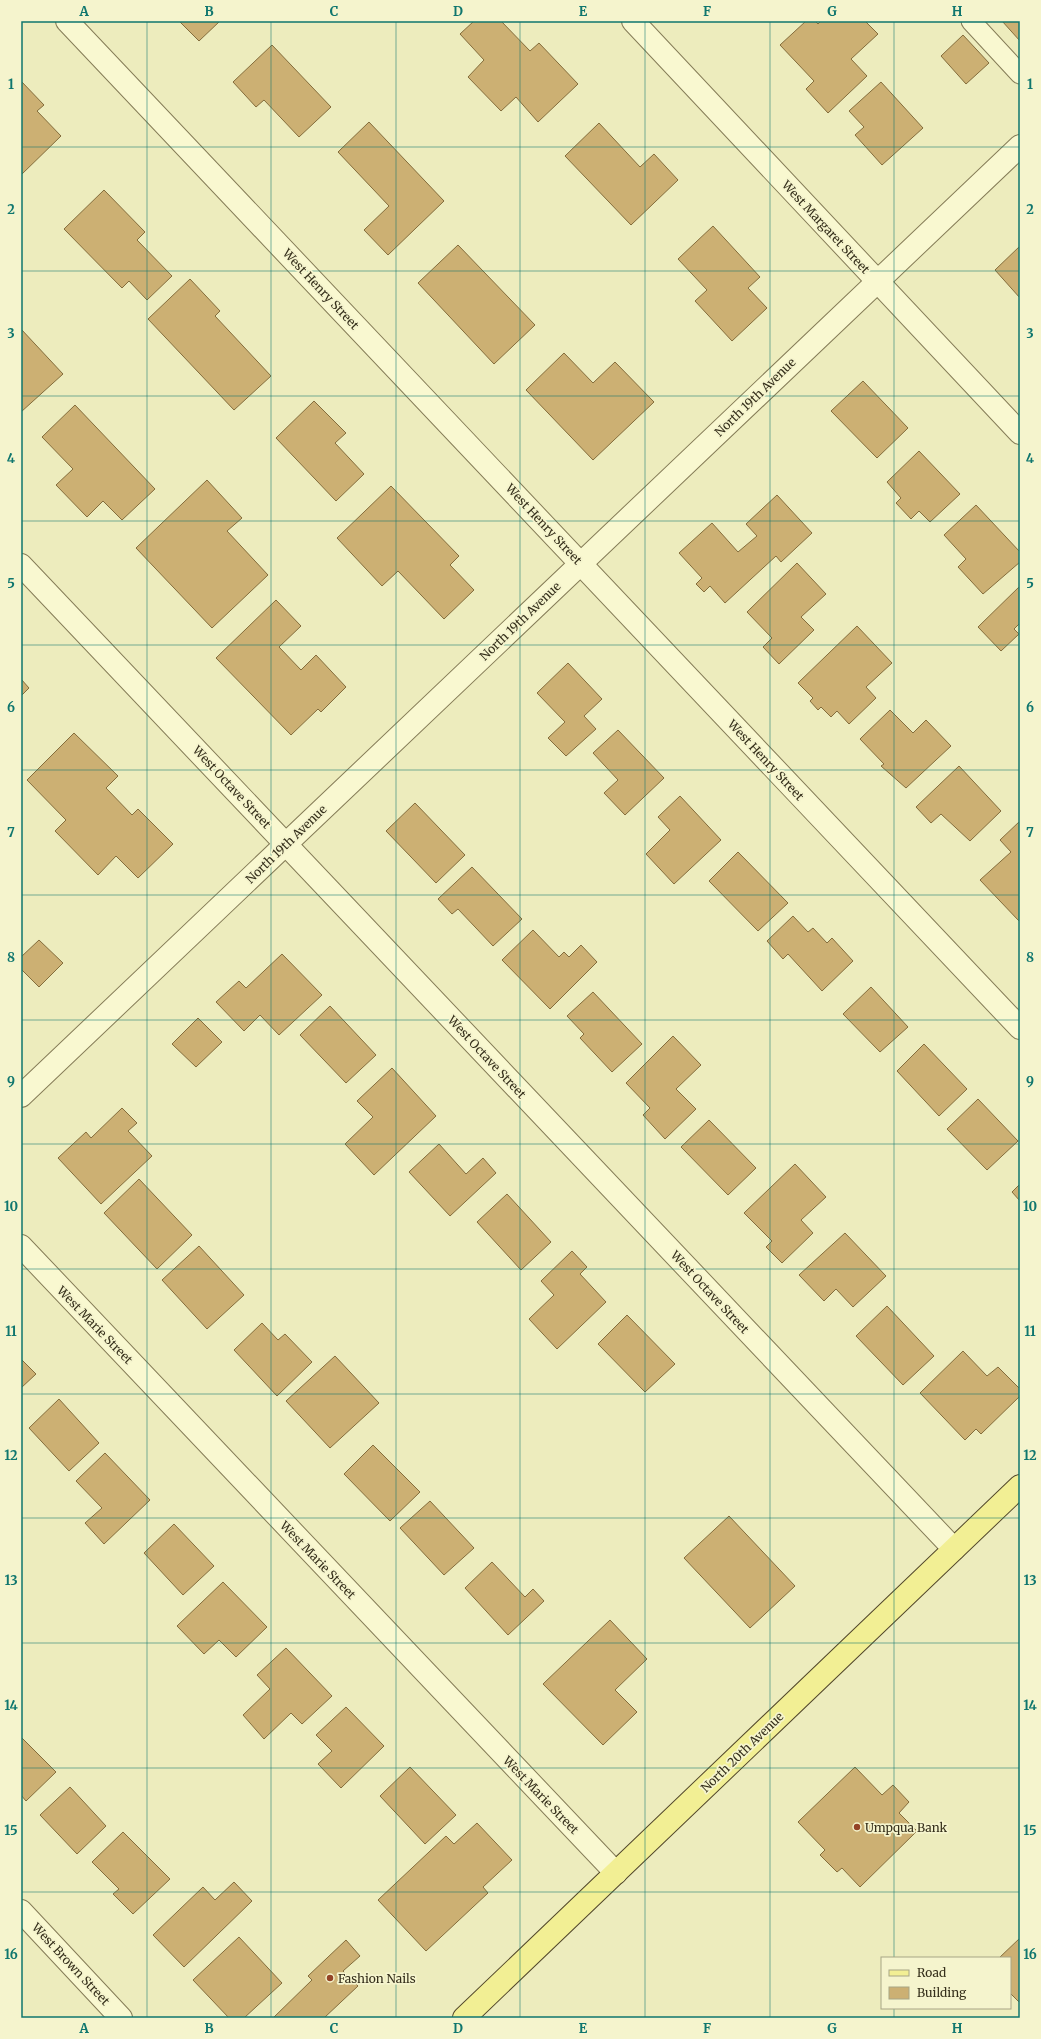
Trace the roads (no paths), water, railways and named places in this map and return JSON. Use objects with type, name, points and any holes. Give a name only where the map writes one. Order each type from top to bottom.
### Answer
[{"type":"main road","name":"North 20th Avenue","points":[[464,2018],[1020,1486]]},
{"type":"street","name":"West Henry Street","points":[[67,21],[1020,1028]]},
{"type":"street","name":"West Margaret Street","points":[[632,21],[1020,433]]},
{"type":"street","name":"North 19th Avenue","points":[[21,1096],[1020,146]]},
{"type":"street","name":"West Octave Street","points":[[21,565],[954,1549]]},
{"type":"street","name":"West Marie Street","points":[[21,1246],[616,1873]]},
{"type":"street","name":"West Brown Street","points":[[21,1911],[121,2018]]},
{"type":"lane","points":[[971,21],[1020,74]]},
{"type":"place","name":"Umpqua Bank","points":[[857,1827]]},
{"type":"place","name":"Fashion Nails","points":[[330,1978]]}]
